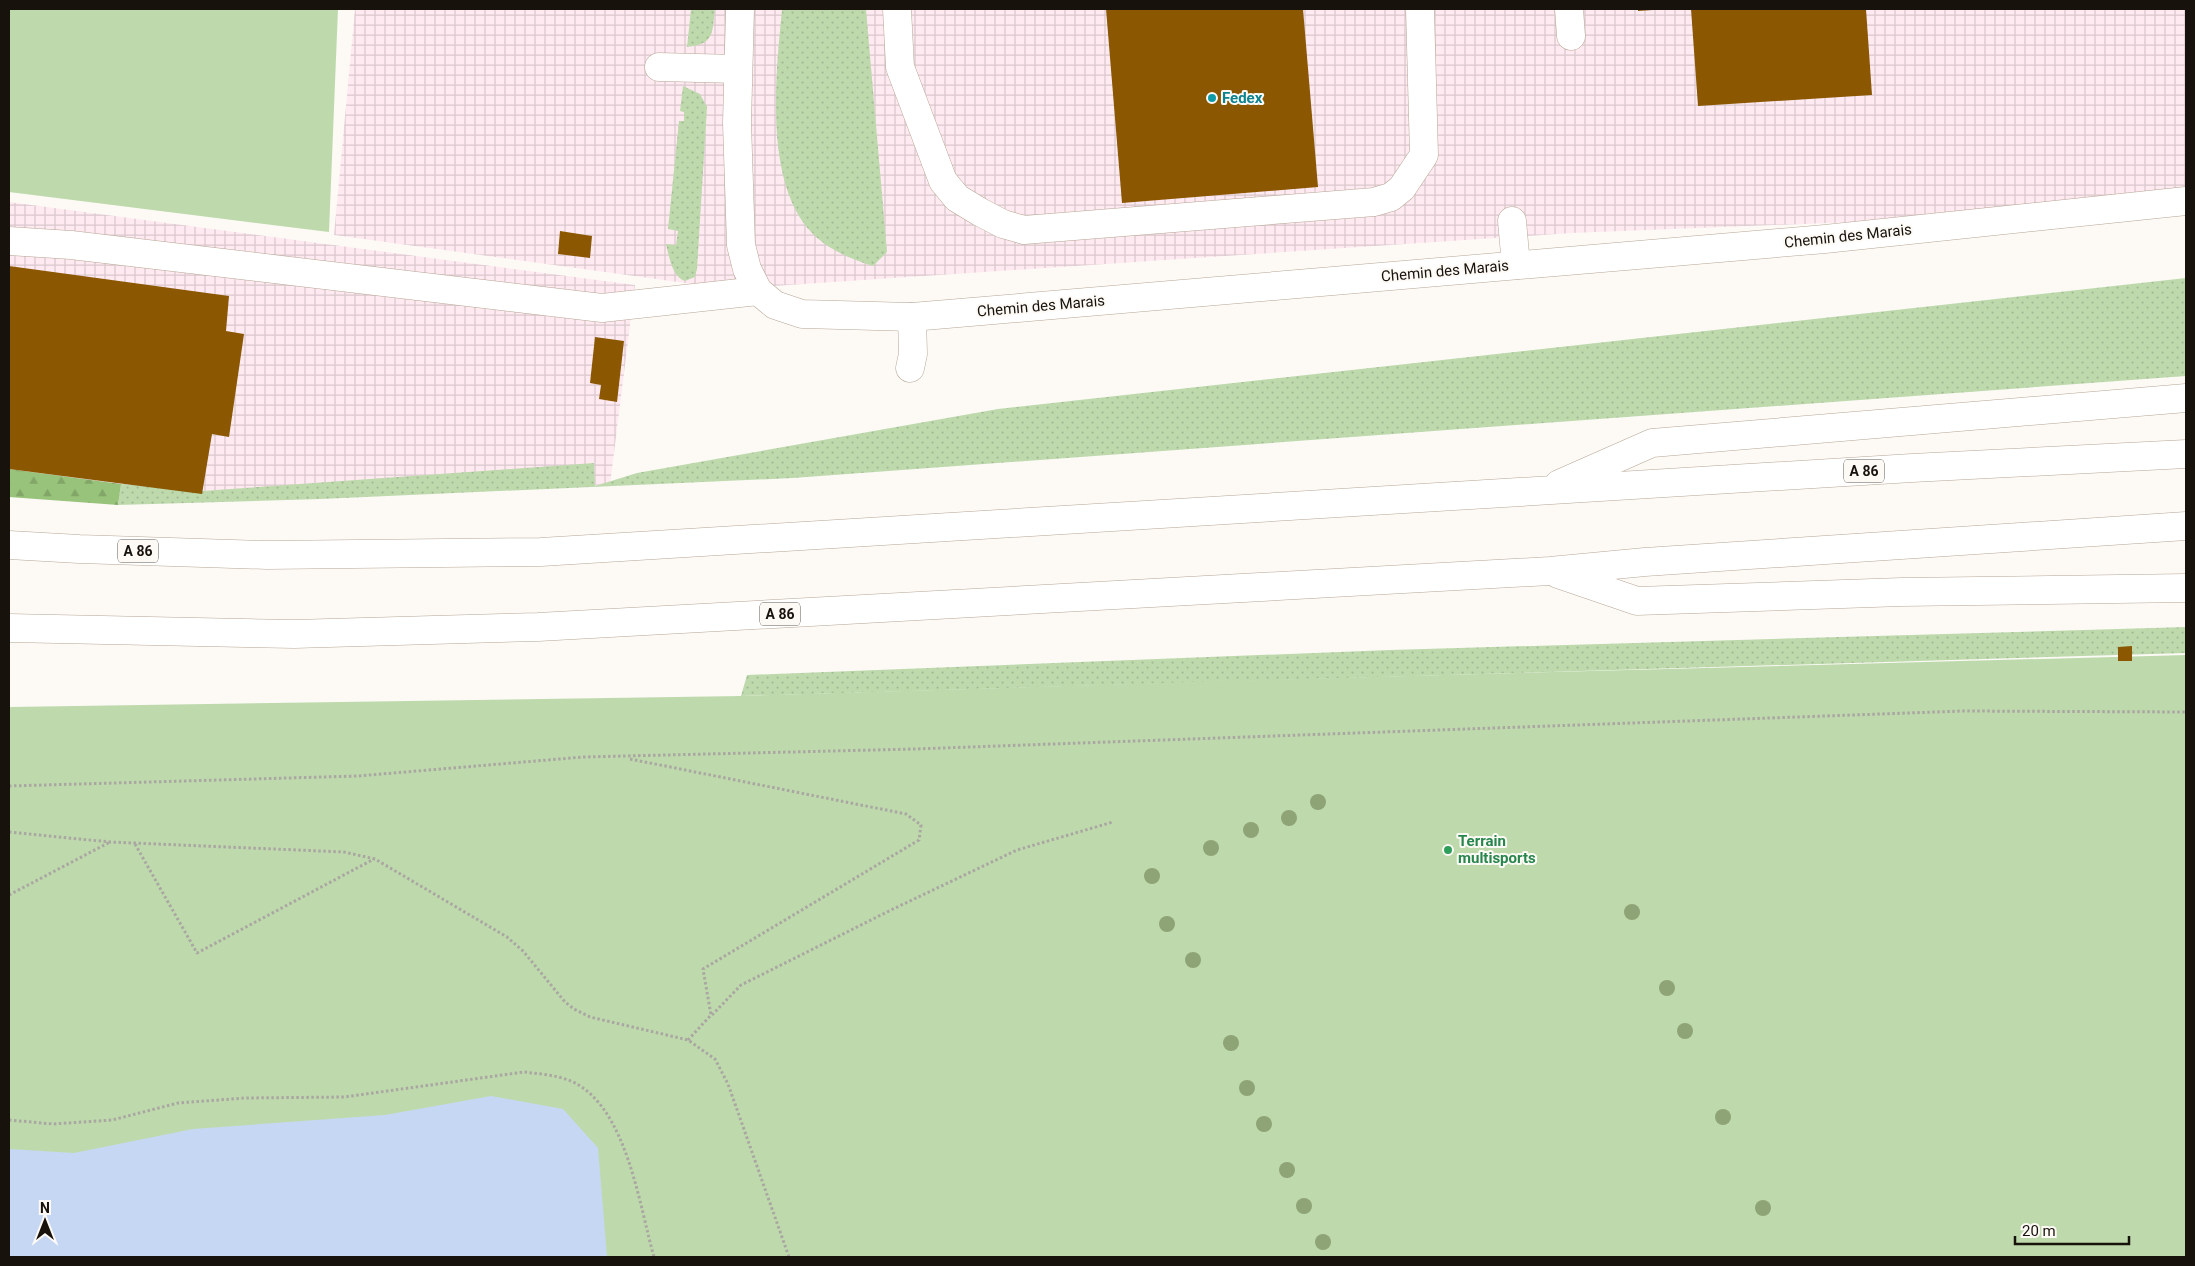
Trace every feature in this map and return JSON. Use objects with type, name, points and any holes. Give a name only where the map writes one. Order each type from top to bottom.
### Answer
[{"type":"main road","name":"Chemin des Marais","points":[[740,9],[737,69],[741,245],[746,269],[758,291],[775,305],[802,314],[912,317],[1825,239],[2186,201]]},
{"type":"main road","points":[[897,9],[900,67],[943,181],[957,198],[980,212],[1003,224],[1024,230],[1268,212],[1374,202],[1391,197],[1411,178],[1424,155],[1420,9]]},
{"type":"main road","points":[[1569,9],[1571,36]]},
{"type":"main road","points":[[659,67],[737,69]]},
{"type":"main road","points":[[1512,221],[1516,265]]},
{"type":"main road","points":[[9,240],[71,245],[602,308],[758,291]]},
{"type":"main road","points":[[910,368],[913,354],[912,317]]},
{"type":"main road","points":[[1542,491],[1652,443],[2186,398]]},
{"type":"main road","name":"A 86","points":[[9,545],[268,555],[541,552],[2186,454]]},
{"type":"main road","name":"A 86","points":[[9,628],[294,634],[538,627],[1550,571],[1655,561],[2186,526]]},
{"type":"main road","points":[[1550,571],[1637,601],[1902,592],[2186,588]]},
{"type":"path","points":[[9,786],[358,776],[584,757],[623,758],[1962,711],[2186,712]]},
{"type":"path","points":[[623,758],[906,814],[921,825],[919,840],[704,969],[711,1016]]},
{"type":"path","points":[[688,1040],[741,985],[1017,850],[1113,822]]},
{"type":"path","points":[[9,832],[110,842],[344,852],[375,859],[507,937],[523,951],[565,1002],[574,1009],[590,1017],[688,1040],[715,1059],[728,1084],[789,1257]]},
{"type":"path","points":[[9,895],[110,842]]},
{"type":"path","points":[[134,843],[197,954],[375,859]]},
{"type":"path","points":[[9,1120],[54,1124],[112,1120],[178,1103],[245,1098],[344,1097],[524,1072],[552,1076],[573,1082],[592,1096],[604,1110],[621,1140],[625,1148],[654,1257]]},
{"type":"shaded area","points":[[355,9],[2186,9],[2186,209],[1572,233],[729,289],[334,235]]},
{"type":"shaded area","points":[[9,202],[635,285],[610,485],[118,501],[9,489]]},
{"type":"green space","points":[[9,9],[338,9],[329,232],[9,192]]},
{"type":"green space","points":[[691,9],[715,9],[710,36],[703,43],[687,47]]},
{"type":"green space","points":[[782,9],[866,9],[887,252],[873,266],[841,253],[819,240],[797,213],[786,187],[776,127],[777,64]]},
{"type":"green space","points":[[683,86],[700,94],[707,107],[697,269],[695,277],[685,281],[674,271],[666,244],[676,245],[678,231],[668,229],[679,121],[684,121],[684,112],[680,111]]},
{"type":"green space","points":[[2186,278],[2186,376],[793,478],[321,499],[118,505],[121,484],[202,491],[594,463],[595,486],[637,473],[998,409]]},
{"type":"green space","points":[[9,469],[121,484],[118,505],[9,497]]},
{"type":"green space","points":[[2186,627],[2186,653],[741,696],[747,675],[1390,650]]},
{"type":"green space","name":"Terrain multisports","points":[[2186,655],[2186,1257],[9,1257],[9,707],[741,696]]},
{"type":"water","points":[[491,1096],[563,1109],[598,1148],[607,1257],[9,1257],[9,1149],[74,1153],[193,1129],[385,1115]]},
{"type":"building","name":"Fedex","points":[[1106,9],[1303,9],[1318,187],[1122,203]]},
{"type":"building","points":[[1638,9],[1653,9],[1653,10],[1638,11]]},
{"type":"building","points":[[1691,9],[1866,9],[1872,95],[1698,106]]},
{"type":"building","points":[[560,231],[592,236],[590,258],[558,254]]},
{"type":"building","points":[[9,266],[229,296],[226,331],[244,334],[229,437],[212,434],[202,494],[9,469]]},
{"type":"building","points":[[595,337],[624,341],[617,402],[599,399],[601,385],[590,383]]},
{"type":"building","points":[[2132,646],[2132,661],[2118,661],[2118,647]]},
{"type":"place","name":"Fedex","points":[[1212,98]]},
{"type":"place","name":"Terrain multisports","points":[[1448,850]]}]
